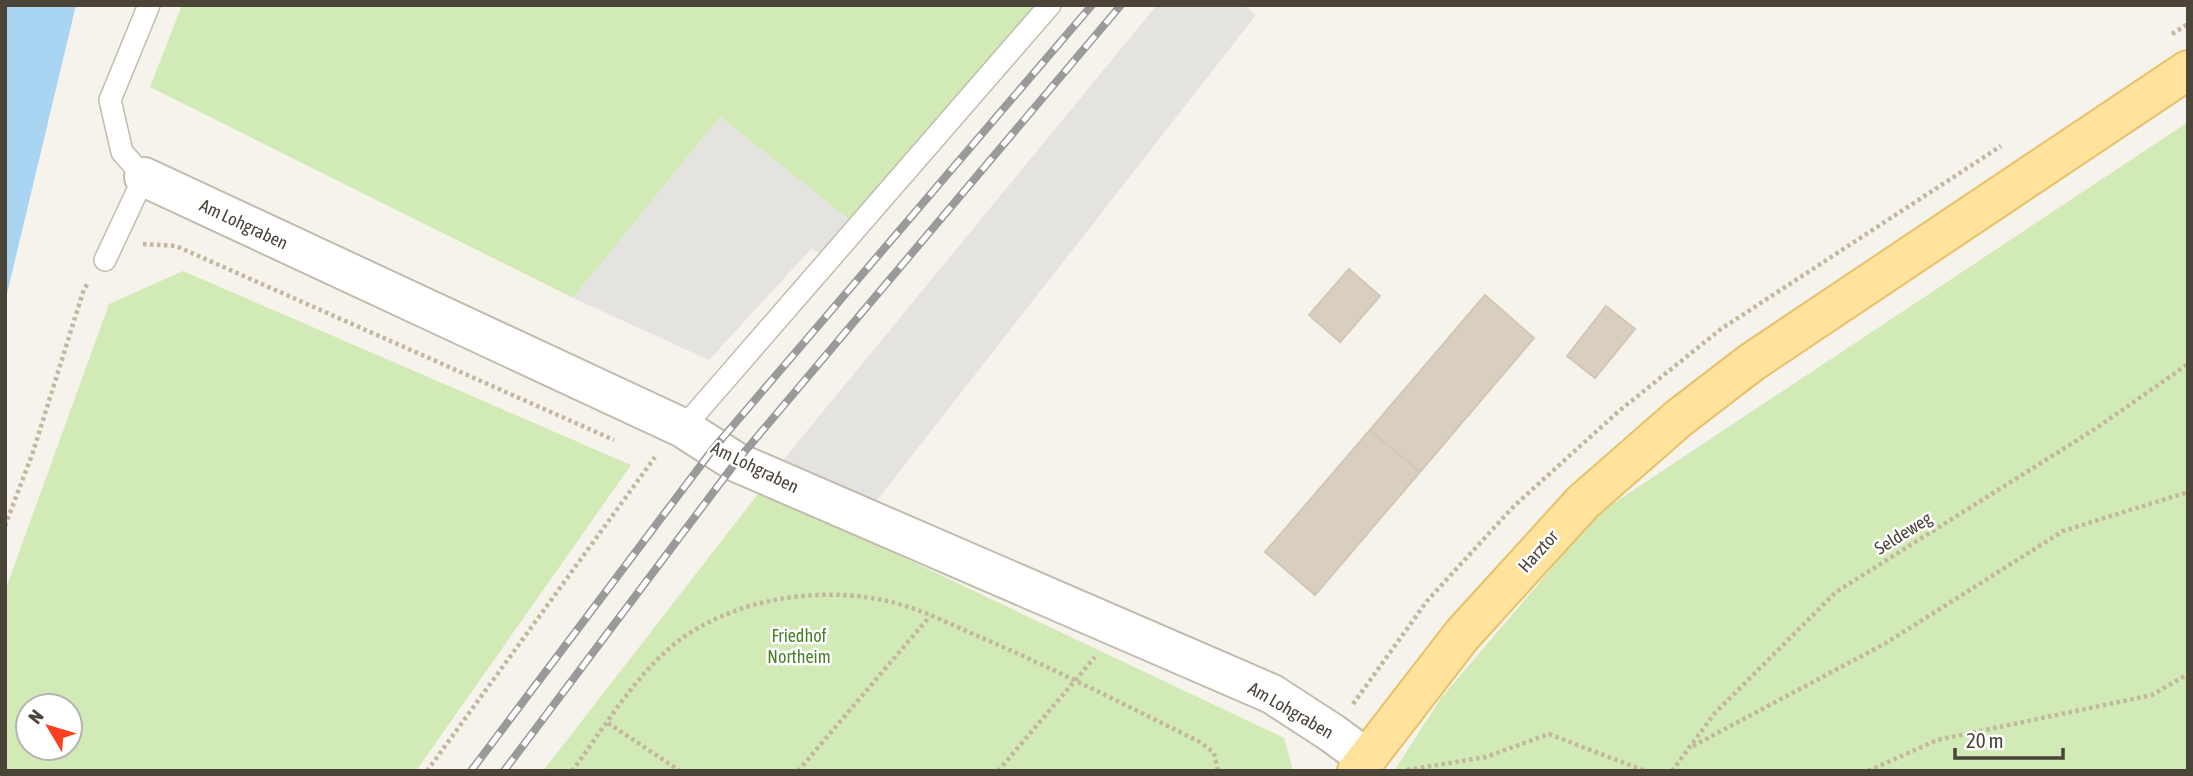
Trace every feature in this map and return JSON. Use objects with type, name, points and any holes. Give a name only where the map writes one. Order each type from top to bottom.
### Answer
[{"type":"main road","name":"Harztor","points":[[1361,764],[1462,635],[1583,502],[1678,418],[1752,362],[2188,70]]},
{"type":"street","name":"Am Lohgraben","points":[[144,177],[683,428],[736,461],[1272,694],[1332,733],[1361,764]]},
{"type":"lane","points":[[105,260],[144,177],[122,152],[110,100],[149,5]]},
{"type":"lane","points":[[683,428],[1050,5]]},
{"type":"path","points":[[2164,39],[2188,24]]},
{"type":"path","points":[[1721,329],[2012,138]]},
{"type":"path","points":[[5,526],[33,452],[84,289],[105,260],[139,244],[176,246],[606,438],[619,441]]},
{"type":"path","name":"Seldeweg","points":[[1672,771],[1714,714],[1836,592],[2098,427],[2188,365]]},
{"type":"path","points":[[427,771],[659,451],[683,428]]},
{"type":"path","points":[[1689,748],[1886,643],[2063,531],[2188,492]]},
{"type":"path","points":[[572,771],[663,654],[703,625],[752,605],[801,597],[838,595],[887,601],[930,616],[1076,681],[1200,742],[1214,753],[1218,771]]},
{"type":"path","points":[[798,771],[930,616]]},
{"type":"path","points":[[998,771],[1118,628]]},
{"type":"path","points":[[1868,771],[1937,740],[2152,695],[2188,674]]},
{"type":"path","points":[[608,723],[680,771]]},
{"type":"path","points":[[1403,771],[1486,757],[1549,734],[1645,771]]},
{"type":"green space","points":[[182,5],[1037,5],[851,221],[720,117],[573,298],[150,87]]},
{"type":"green space","points":[[2188,122],[2188,771],[1394,771],[1441,698],[1599,513]]},
{"type":"green space","points":[[183,271],[631,465],[416,771],[5,771],[5,591],[109,304]]},
{"type":"green space","name":"Friedhof Northeim","points":[[761,490],[1284,738],[1293,770],[543,771]]},
{"type":"shaded area","points":[[1157,5],[1244,5],[1256,15],[864,517],[770,476]]},
{"type":"shaded area","points":[[720,117],[851,221],[821,254],[811,249],[709,360],[573,298]]},
{"type":"water","points":[[5,5],[76,5],[5,302]]},
{"type":"building","points":[[1349,269],[1380,296],[1340,342],[1309,315]]},
{"type":"building","points":[[1485,295],[1534,338],[1420,472],[1370,430]]},
{"type":"building","points":[[1606,306],[1635,329],[1595,378],[1567,356]]},
{"type":"building","points":[[1370,430],[1420,472],[1315,595],[1265,552]]},
{"type":"railway","points":[[471,771],[713,449],[1092,5]]},
{"type":"railway","points":[[504,771],[736,462],[1121,5]]}]
